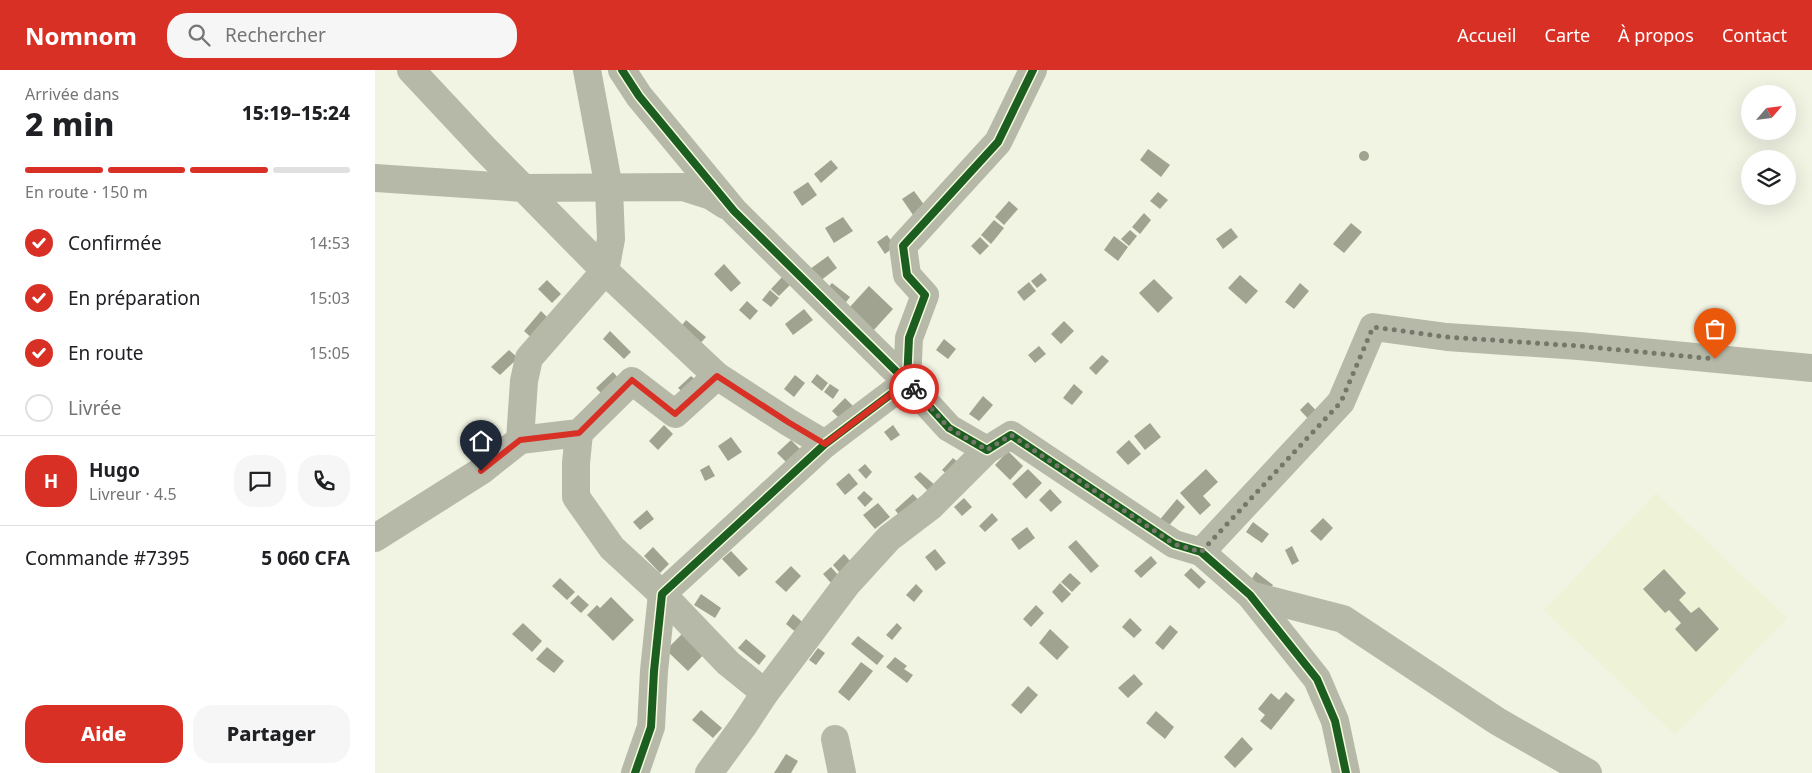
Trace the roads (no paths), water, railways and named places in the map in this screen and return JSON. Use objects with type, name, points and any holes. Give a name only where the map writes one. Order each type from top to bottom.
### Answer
[{"type":"street","points":[[411,70],[605,271],[717,376],[825,444]]},
{"type":"street","points":[[520,440],[524,381],[529,358],[605,271],[611,239],[609,188],[587,70]]},
{"type":"street","points":[[621,70],[639,96],[734,211],[907,382],[949,428],[987,450]]},
{"type":"street","points":[[907,382],[909,338],[925,295],[907,275],[903,246],[998,142],[1033,70]]},
{"type":"street","points":[[375,178],[524,188],[683,187],[711,196],[734,211]]},
{"type":"street","points":[[1201,552],[1341,402],[1373,327],[1447,337],[1579,346],[1812,368]]},
{"type":"street","points":[[375,538],[481,471],[520,440],[579,433],[632,380],[675,414],[717,376]]},
{"type":"street","points":[[635,773],[651,727],[653,671],[662,594],[825,444],[907,382]]},
{"type":"street","points":[[579,433],[576,463],[576,497],[612,548],[662,594],[728,663],[765,693]]},
{"type":"street","points":[[709,773],[765,693],[847,584],[889,538],[931,506],[987,450],[1011,435],[1174,544],[1201,552],[1250,595],[1317,679],[1335,721],[1346,773]]},
{"type":"street","points":[[1250,595],[1343,618],[1497,721],[1588,773]]},
{"type":"street","points":[[835,739],[843,773]]}]
